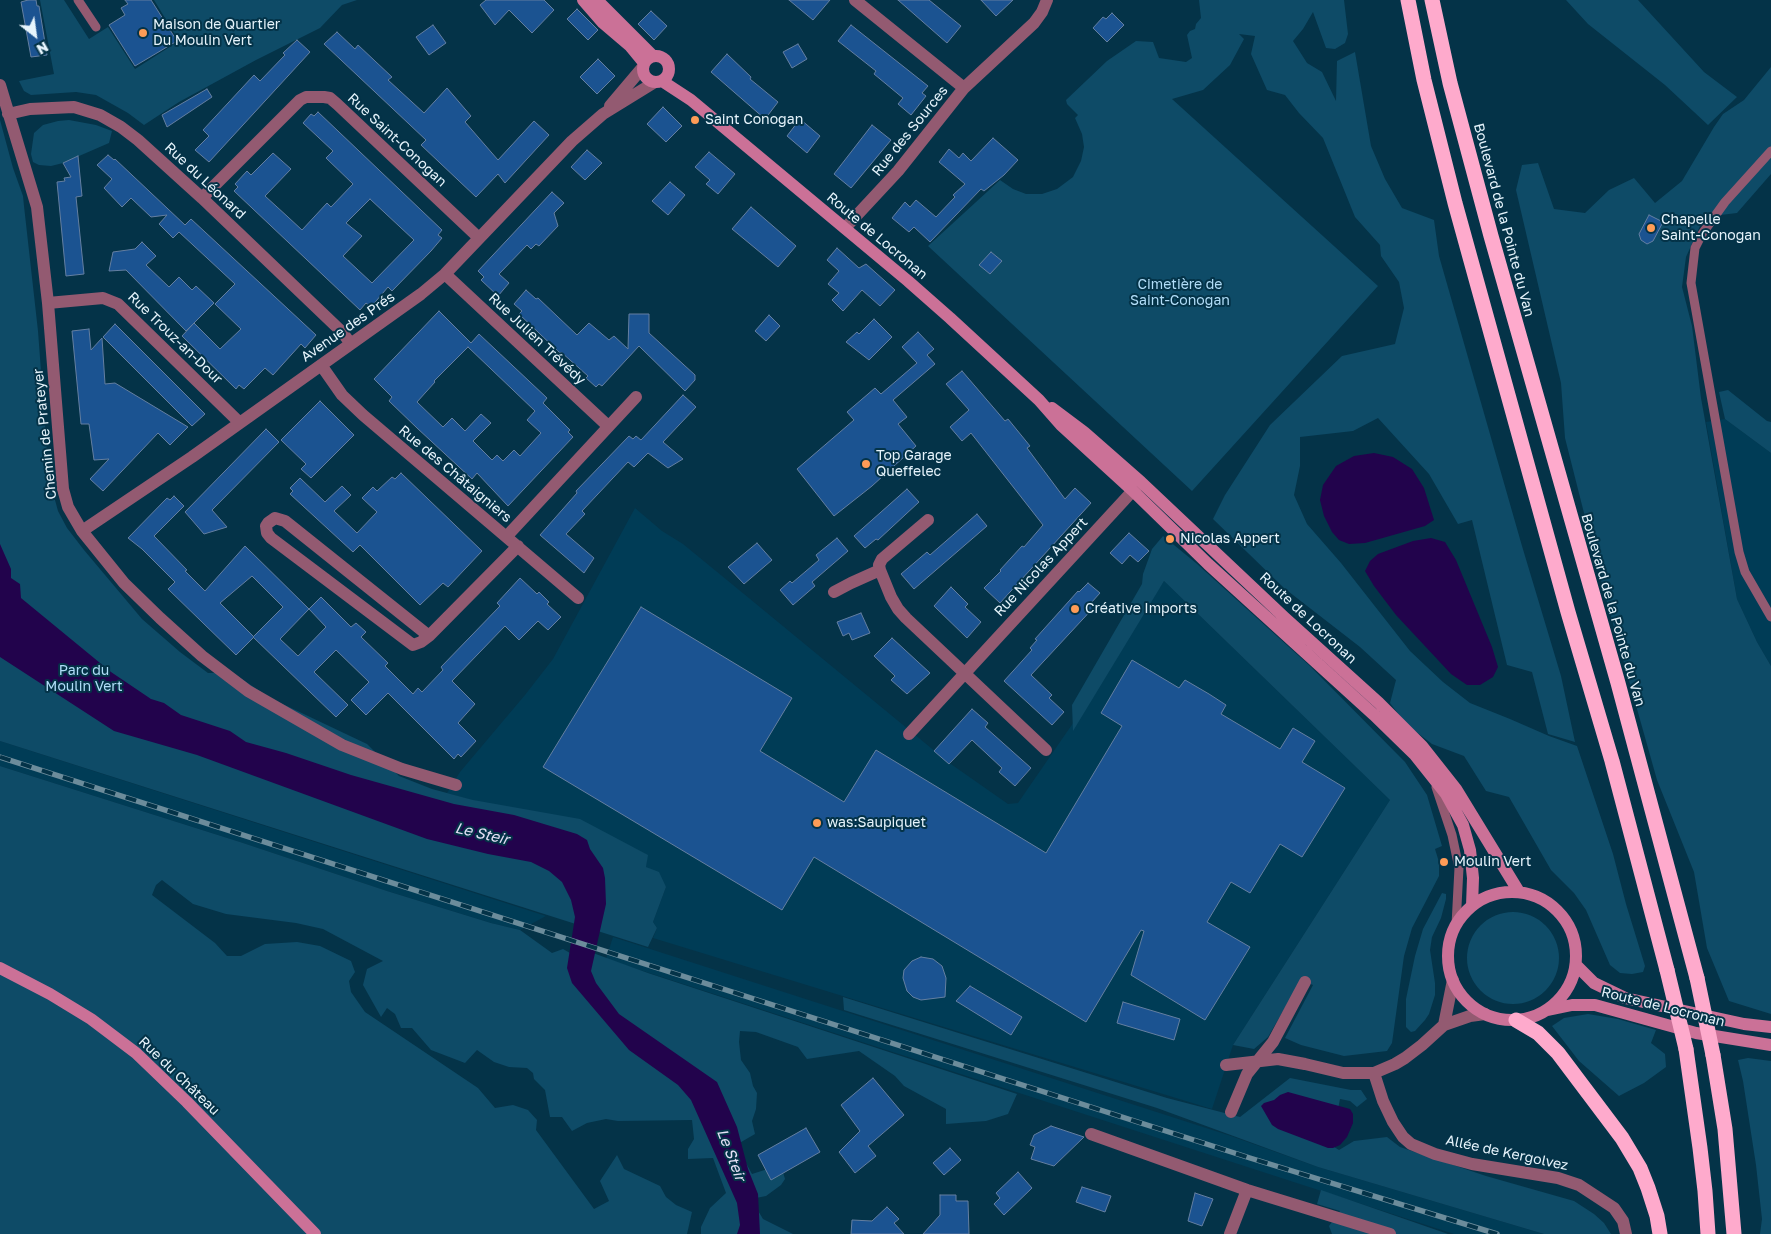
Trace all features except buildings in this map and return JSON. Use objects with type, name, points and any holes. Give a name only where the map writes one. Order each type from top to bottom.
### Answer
[{"type":"highway","points":[[1408,0],[1424,80],[1458,212],[1568,612],[1612,761],[1667,970],[1686,1049],[1700,1148],[1708,1234]]},
{"type":"highway","name":"Boulevard de la Pointe du Van","points":[[1432,0],[1450,84],[1488,227],[1618,683],[1697,978],[1713,1055],[1725,1129],[1734,1234]]},
{"type":"highway","points":[[1516,1020],[1538,1033],[1558,1053],[1622,1138],[1640,1168],[1648,1188],[1657,1216],[1660,1234]]},
{"type":"main road","points":[[583,0],[603,23],[646,62]]},
{"type":"main road","points":[[597,0],[646,62],[644,76],[651,81],[662,78],[669,66],[666,60],[660,56],[646,62]]},
{"type":"main road","name":"Route de Locronan","points":[[662,78],[691,100],[923,294],[1039,400],[1066,429],[1137,486],[1379,703],[1422,746],[1456,789],[1519,892]]},
{"type":"main road","name":"Route de Locronan","points":[[1137,486],[1251,604],[1374,715],[1427,768],[1455,808],[1467,837],[1472,865],[1472,906]]},
{"type":"main road","points":[[1519,892],[1540,898],[1549,903],[1562,915],[1574,939],[1576,965],[1571,982],[1562,997],[1548,1010],[1533,1017],[1516,1020],[1500,1019],[1485,1014],[1471,1006],[1460,994],[1452,980],[1449,966],[1450,938],[1456,925],[1472,906],[1487,897],[1502,893],[1519,892]]},
{"type":"main road","name":"Route de Locronan","points":[[1576,965],[1594,983],[1625,998],[1744,1024],[1771,1027]]},
{"type":"main road","name":"Rue du Château","points":[[0,968],[50,994],[91,1019],[136,1054],[188,1102],[315,1234]]},
{"type":"main road","name":"Route de Locronan","points":[[1548,1010],[1572,1005],[1595,1005],[1696,1033],[1771,1045]]},
{"type":"street","name":"Rue des Sources","points":[[844,228],[898,171],[964,88],[855,0]]},
{"type":"street","points":[[964,88],[1034,23],[1042,12],[1047,0]]},
{"type":"street","name":"Avenue des Prés","points":[[82,531],[240,423],[416,298],[444,274],[553,158],[603,114],[646,62]]},
{"type":"street","name":"Avenue des Prés","points":[[603,114],[662,78]]},
{"type":"street","name":"Chemin de Prateyer","points":[[0,85],[37,207],[48,303],[63,489],[68,507],[82,531],[124,583],[160,618],[202,656],[248,690],[304,724],[349,748],[402,769],[456,785]]},
{"type":"street","name":"Rue Saint-Conogan","points":[[202,198],[300,100],[306,97],[324,96],[337,104],[479,238]]},
{"type":"street","name":"Rue du Léonard","points":[[8,114],[30,109],[60,106],[82,108],[121,126],[202,198],[342,332],[351,344]]},
{"type":"street","name":"Rue Julien Trévédy","points":[[444,274],[608,426]]},
{"type":"street","name":"Rue Trouz-an-Dour","points":[[48,303],[103,298],[118,304],[240,423]]},
{"type":"street","name":"Rue des Châtaigniers","points":[[321,365],[342,395],[363,415],[578,598]]},
{"type":"street","points":[[507,536],[636,397]]},
{"type":"street","name":"Rue Nicolas Appert","points":[[909,734],[1137,486]]},
{"type":"street","points":[[429,636],[285,521],[275,518],[268,523],[266,532],[271,538],[413,645],[429,636],[518,546]]},
{"type":"street","points":[[928,520],[882,558],[879,564],[885,584],[898,609],[963,674],[1046,750]]},
{"type":"street","points":[[834,592],[880,570]]},
{"type":"street","points":[[1444,1025],[1452,980]]},
{"type":"street","points":[[1231,1112],[1242,1082],[1273,1042],[1305,982]]},
{"type":"street","points":[[1226,1065],[1278,1059],[1343,1073],[1374,1073],[1405,1058],[1422,1046],[1444,1025],[1470,1016],[1485,1014]]},
{"type":"street","name":"Allée de Kergolvez","points":[[1374,1073],[1383,1101],[1393,1122],[1403,1137],[1411,1144],[1435,1154],[1472,1164],[1558,1178],[1579,1185],[1614,1208],[1623,1221],[1626,1234]]},
{"type":"street","points":[[1091,1134],[1246,1190],[1390,1234]]},
{"type":"street","points":[[1230,1234],[1246,1190]]},
{"type":"lane","points":[[78,0],[96,28]]},
{"type":"lane","points":[[1771,151],[1725,202],[1702,234],[1695,248],[1691,283],[1737,545],[1745,572],[1771,617]]},
{"type":"lane","name":"Route de Locronan","points":[[1427,768],[1443,803],[1456,850],[1459,868],[1456,925]]},
{"type":"shaded area","points":[[1725,419],[1771,453],[1771,666],[1757,642],[1737,599],[1706,422]]},
{"type":"shaded area","points":[[635,508],[662,531],[683,544],[948,762],[1008,804],[1018,803],[1080,713],[1083,696],[1164,581],[1390,800],[1233,1045],[1212,1109],[653,938],[657,928],[653,922],[666,887],[646,867],[647,855],[624,843],[447,793],[460,772],[553,659]]},
{"type":"shaded area","points":[[0,741],[546,916],[520,930],[387,891],[0,766]]},
{"type":"shaded area","points":[[613,937],[1231,1136],[1318,1167],[1544,1234],[1454,1234],[606,959]]},
{"type":"green space","points":[[40,0],[64,0],[89,39],[108,27],[135,69],[179,41],[154,0],[357,0],[342,5],[320,28],[179,102],[144,125],[128,113],[96,95],[76,92],[31,95],[24,91],[19,81],[54,74]]},
{"type":"green space","name":"Cimetière de Saint-Conogan","points":[[1199,0],[1344,0],[1348,34],[1345,43],[1335,49],[1326,48],[1313,12],[1293,41],[1307,63],[1322,72],[1336,101],[1337,61],[1355,52],[1371,146],[1385,179],[1402,208],[1434,220],[1439,256],[1561,676],[1575,742],[1548,734],[1532,672],[1507,665],[1472,520],[1458,524],[1429,474],[1378,418],[1353,431],[1300,437],[1300,466],[1294,495],[1307,524],[1341,563],[1410,651],[1443,682],[1470,703],[1577,746],[1613,854],[1645,966],[1643,972],[1632,974],[1620,973],[1610,965],[1586,910],[1574,893],[1551,870],[1509,797],[1486,791],[1464,756],[1432,744],[1406,724],[1390,703],[1396,680],[1360,647],[1284,588],[1213,519],[1225,495],[1270,425],[1342,356],[1395,344],[1404,308],[1399,282],[1381,256],[1380,245],[1355,217],[1323,138],[1285,95],[1267,90],[1251,54],[1255,36],[1239,34],[1244,39],[1230,65],[1203,90],[1172,99],[1378,286],[1192,491],[928,246],[1000,180],[1013,189],[1026,194],[1042,194],[1057,189],[1073,177],[1081,161],[1084,147],[1082,134],[1075,118],[1078,115],[1067,104],[1066,100],[1107,61],[1136,41],[1153,42],[1159,58],[1186,62],[1192,58],[1187,35],[1195,29],[1196,24],[1201,18]]},
{"type":"green space","points":[[1566,0],[1638,0],[1704,72],[1737,97],[1708,125],[1665,85],[1588,24]]},
{"type":"green space","points":[[1771,67],[1771,174],[1737,213],[1704,217],[1686,257],[1682,287],[1692,326],[1701,398],[1737,599],[1757,642],[1771,666],[1771,1014],[1729,1001],[1707,948],[1694,872],[1657,780],[1603,588],[1565,438],[1561,383],[1516,190],[1522,165],[1538,163],[1554,209],[1585,213],[1609,190],[1634,178],[1655,203],[1682,181],[1723,114],[1744,100]]},
{"type":"green space","name":"Parc du Moulin Vert","points":[[0,120],[23,196],[38,331],[49,478],[58,511],[67,528],[84,550],[142,619],[208,673],[233,673],[270,698],[367,744],[399,776],[432,789],[473,800],[580,819],[648,855],[646,867],[659,872],[666,887],[653,922],[657,928],[648,947],[0,741]]},
{"type":"green space","points":[[69,120],[96,125],[112,131],[109,143],[63,163],[51,166],[39,165],[33,162],[31,154],[34,133],[43,125]]},
{"type":"green space","points":[[1728,390],[1767,421],[1771,422],[1771,453],[1725,419],[1719,392]]},
{"type":"green space","points":[[1163,536],[1196,563],[1310,666],[1405,762],[1427,795],[1442,846],[1435,849],[1439,862],[1439,876],[1412,928],[1404,956],[1392,1043],[1387,1051],[1344,1056],[1301,1045],[1285,1038],[1313,985],[1301,980],[1268,1037],[1254,1049],[1233,1045],[1390,800],[1164,581],[1073,731],[1072,705],[1142,584],[1143,574],[1152,549]]},
{"type":"green space","points":[[0,766],[387,891],[520,930],[552,953],[563,949],[577,957],[593,953],[648,973],[1017,1094],[1008,1114],[986,1121],[946,1124],[946,1109],[904,1086],[895,1076],[859,1051],[807,1059],[798,1047],[756,1032],[740,1031],[741,1060],[750,1073],[757,1093],[756,1109],[752,1121],[755,1134],[736,1145],[752,1174],[774,1167],[783,1172],[785,1179],[781,1185],[766,1196],[751,1199],[763,1219],[793,1234],[701,1234],[701,1227],[710,1208],[726,1193],[713,1158],[688,1159],[688,1149],[694,1139],[692,1120],[618,1121],[606,1119],[587,1123],[572,1131],[562,1117],[550,1117],[545,1090],[534,1079],[533,1073],[527,1068],[509,1067],[494,1062],[477,1050],[465,1063],[431,1050],[412,1028],[401,1028],[395,1014],[387,1008],[381,1017],[363,985],[367,969],[383,961],[323,929],[296,923],[226,914],[193,904],[162,880],[156,885],[152,895],[215,943],[227,956],[241,956],[265,944],[297,942],[320,946],[351,961],[355,972],[349,981],[351,992],[365,1012],[478,1088],[495,1108],[513,1105],[528,1110],[537,1120],[536,1130],[594,1209],[609,1201],[600,1181],[617,1155],[624,1169],[660,1186],[666,1197],[676,1205],[692,1212],[687,1234],[0,1234]]},
{"type":"green space","points":[[1442,893],[1446,894],[1446,899],[1441,918],[1432,937],[1430,950],[1435,995],[1429,1014],[1415,1031],[1411,1032],[1406,1027],[1406,999],[1415,956],[1423,929]]},
{"type":"green space","points":[[1513,912],[1531,916],[1545,926],[1555,940],[1559,958],[1555,976],[1545,990],[1531,1000],[1513,1004],[1495,1000],[1481,990],[1471,976],[1467,958],[1471,940],[1481,926],[1495,916]]},
{"type":"green space","points":[[843,997],[1167,1098],[1240,1117],[1290,1078],[1351,1090],[1361,1090],[1367,1099],[1357,1107],[1350,1101],[1340,1099],[1331,1145],[1339,1150],[1354,1141],[1387,1137],[1400,1147],[1486,1176],[1574,1201],[1594,1214],[1604,1223],[1611,1234],[1544,1234],[1318,1167],[1157,1108],[844,1010]]},
{"type":"green space","points":[[1588,1014],[1618,1019],[1656,1030],[1651,1043],[1665,1054],[1666,1067],[1644,1083],[1619,1096],[1579,1061],[1552,1026],[1564,1018]]},
{"type":"green space","points":[[1748,1058],[1771,1061],[1771,1234],[1760,1234],[1762,1219],[1756,1165],[1738,1060]]},
{"type":"green space","points":[[1321,1190],[1448,1234],[1332,1234],[1329,1226],[1340,1211],[1317,1204]]},
{"type":"water","points":[[1374,453],[1393,457],[1412,469],[1424,488],[1434,520],[1425,526],[1365,543],[1349,544],[1339,540],[1332,532],[1324,516],[1320,500],[1323,485],[1336,466],[1354,456]]},
{"type":"water","points":[[1431,538],[1445,542],[1456,560],[1492,647],[1498,667],[1493,677],[1480,685],[1467,685],[1451,674],[1396,615],[1365,571],[1370,561],[1378,554],[1413,541]]},
{"type":"water","name":"Le Steir","points":[[0,544],[11,569],[11,578],[20,584],[21,598],[111,672],[151,699],[164,703],[181,715],[230,731],[246,742],[351,775],[454,804],[514,815],[577,834],[587,840],[590,849],[603,868],[605,878],[606,904],[591,971],[596,983],[619,1014],[717,1082],[737,1127],[748,1169],[758,1194],[760,1234],[737,1234],[740,1225],[737,1203],[691,1100],[678,1085],[629,1050],[572,983],[567,968],[575,917],[571,900],[562,882],[549,871],[531,862],[427,839],[197,755],[114,731],[0,657]]},
{"type":"water","points":[[1288,1092],[1350,1109],[1353,1114],[1353,1123],[1347,1137],[1340,1145],[1328,1148],[1272,1125],[1261,1106]]},
{"type":"railway","points":[[0,757],[1250,1158],[1497,1234]]},
{"type":"place","name":"Maison de Quartier Du Moulin Vert","points":[[143,33]]},
{"type":"place","name":"Saint Conogan","points":[[695,120]]},
{"type":"place","name":"Chapelle Saint-Conogan","points":[[1651,228]]},
{"type":"place","name":"Top Garage Queffelec","points":[[866,464]]},
{"type":"place","name":"Nicolas Appert","points":[[1170,539]]},
{"type":"place","name":"Créative Imports","points":[[1075,609]]},
{"type":"place","name":"was:Saupiquet","points":[[817,823]]},
{"type":"place","name":"Moulin Vert","points":[[1444,862]]}]
